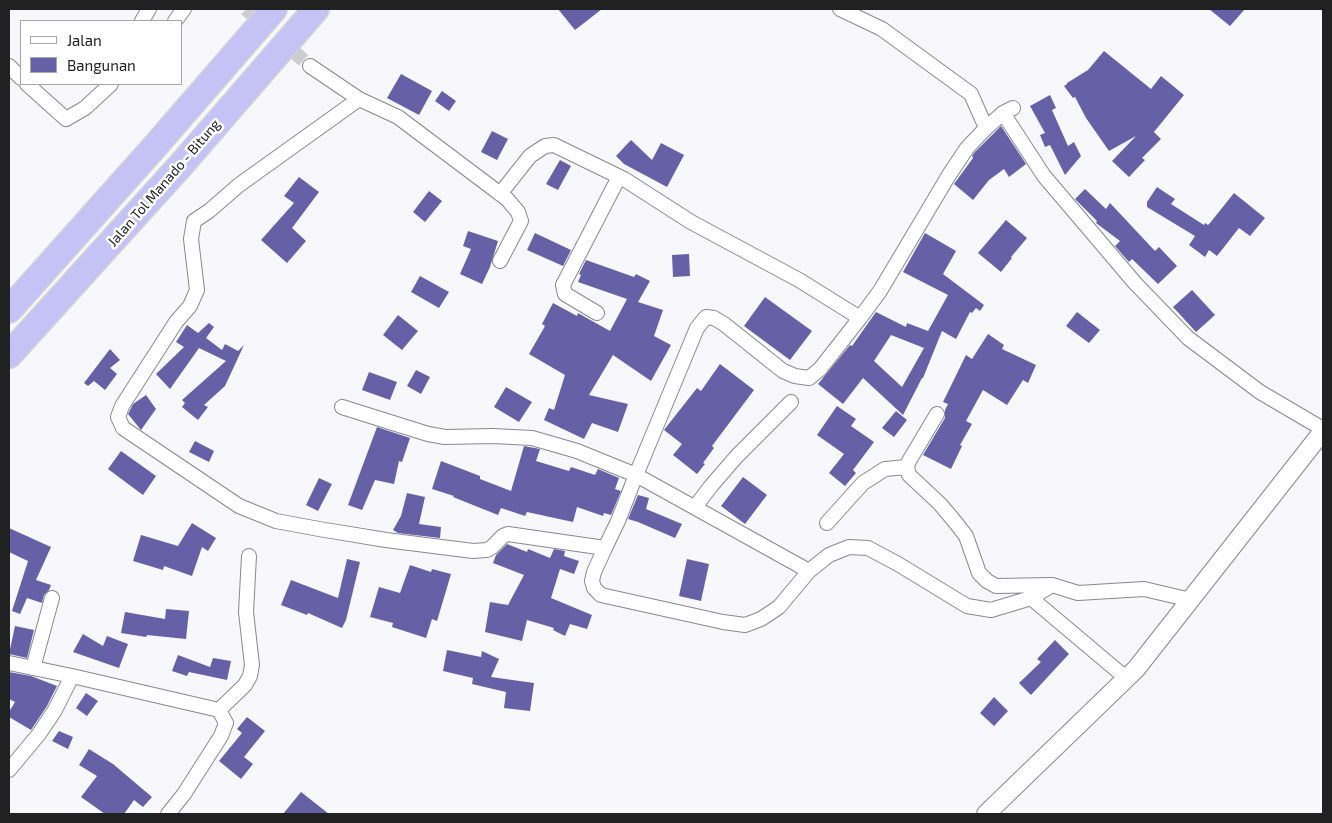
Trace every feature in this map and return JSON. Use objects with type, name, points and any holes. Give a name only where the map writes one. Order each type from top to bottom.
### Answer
[{"type":"highway","points":[[9,310],[151,152],[274,9]]},
{"type":"highway","name":"Jalan Tol Manado - Bitung","points":[[9,355],[181,165],[316,9]]},
{"type":"street","points":[[176,20],[184,9]]},
{"type":"street","points":[[840,9],[882,29],[971,94],[986,128]]},
{"type":"street","points":[[9,66],[20,77]]},
{"type":"street","points":[[310,66],[359,99],[398,117],[500,194],[518,212],[521,221],[500,261]]},
{"type":"street","points":[[28,85],[66,119],[85,108],[111,85]]},
{"type":"street","points":[[359,99],[239,185],[209,211],[194,221],[191,239],[197,290],[190,306],[176,322],[122,406],[118,417],[123,428],[239,506],[276,521],[386,540],[473,551],[487,550],[502,536],[508,534],[605,548]]},
{"type":"street","points":[[986,814],[1136,669],[1323,430],[1260,392],[1188,338],[1135,283],[1051,183],[1008,110],[986,128],[967,148],[949,174],[880,292],[820,369],[809,378],[796,376],[784,370],[724,324],[714,318],[706,317],[697,328],[616,526],[594,572],[592,581],[594,588],[601,594],[723,622],[745,625],[761,619],[779,607],[810,571],[829,555],[849,546],[868,548],[967,606],[991,610],[1031,598],[1052,585]]},
{"type":"street","points":[[500,194],[530,156],[545,146],[554,145],[619,177],[691,222],[799,280],[860,318]]},
{"type":"street","points":[[597,313],[565,294],[563,285],[619,177]]},
{"type":"street","points":[[695,508],[737,456],[791,402]]},
{"type":"street","points":[[342,407],[428,434],[445,437],[492,436],[532,438],[577,451],[636,475],[810,571]]},
{"type":"street","points":[[937,414],[909,461],[909,475],[940,504],[966,536],[979,573],[986,581],[996,586],[1052,585],[1078,593],[1144,589],[1191,600]]},
{"type":"street","points":[[827,524],[863,483],[885,469],[908,467]]},
{"type":"street","points":[[219,710],[245,685],[250,676],[252,664],[246,612],[249,556]]},
{"type":"street","points":[[33,668],[52,598]]},
{"type":"street","points":[[1031,598],[1126,678]]},
{"type":"street","points":[[9,663],[219,710],[226,723],[221,736],[184,794],[168,814]]},
{"type":"street","points":[[9,770],[39,734],[55,710],[72,676]]},
{"type":"building","points":[[558,9],[602,9],[575,30]]},
{"type":"building","points":[[1209,9],[1245,9],[1230,26]]},
{"type":"building","points":[[1104,51],[1151,89],[1161,76],[1184,95],[1154,132],[1161,139],[1142,158],[1145,160],[1129,177],[1112,161],[1136,136],[1109,151],[1086,118],[1075,97],[1073,98],[1064,86],[1088,70]]},
{"type":"building","points":[[401,74],[432,91],[419,115],[387,98]]},
{"type":"building","points":[[442,91],[456,101],[449,111],[435,101]]},
{"type":"building","points":[[1050,95],[1056,108],[1052,110],[1068,146],[1074,142],[1081,156],[1065,175],[1050,145],[1045,147],[1040,135],[1045,133],[1030,106]]},
{"type":"building","points":[[1001,126],[1026,164],[1009,177],[1004,169],[989,180],[973,200],[954,184],[973,158],[974,153]]},
{"type":"building","points":[[492,131],[508,139],[497,160],[481,152]]},
{"type":"building","points":[[631,140],[652,160],[661,143],[684,155],[667,187],[624,164],[616,156]]},
{"type":"building","points":[[560,160],[571,166],[558,190],[546,184]]},
{"type":"building","points":[[299,177],[319,192],[292,228],[306,241],[287,263],[261,240],[294,203],[284,196]]},
{"type":"building","points":[[1157,187],[1175,199],[1171,204],[1204,225],[1205,223],[1208,225],[1210,223],[1234,193],[1265,218],[1250,236],[1239,228],[1217,256],[1209,250],[1205,257],[1189,245],[1195,236],[1147,207],[1147,202]]},
{"type":"building","points":[[1085,189],[1106,209],[1110,203],[1155,251],[1159,247],[1177,266],[1158,284],[1132,259],[1129,262],[1115,246],[1120,241],[1096,223],[1097,221],[1075,199]]},
{"type":"building","points":[[429,191],[442,201],[425,222],[413,212]]},
{"type":"building","points":[[1006,220],[1027,238],[1001,272],[978,253]]},
{"type":"building","points":[[468,231],[498,241],[490,267],[482,284],[460,274],[471,249],[463,246]]},
{"type":"building","points":[[535,233],[571,250],[563,266],[527,250]]},
{"type":"building","points":[[925,233],[956,251],[943,274],[984,305],[980,311],[976,308],[972,313],[970,312],[956,339],[942,331],[923,378],[903,415],[863,378],[843,404],[818,384],[850,345],[852,346],[876,312],[906,327],[907,323],[928,331],[948,295],[903,272]],"holes":[[[891,335],[924,348],[902,387],[874,361]]]},
{"type":"building","points":[[689,254],[690,276],[673,277],[672,255]]},
{"type":"building","points":[[586,260],[634,277],[636,274],[650,281],[638,302],[663,310],[654,336],[671,345],[651,381],[613,355],[589,395],[628,404],[618,432],[592,423],[584,439],[544,420],[549,408],[554,410],[565,375],[529,354],[545,326],[542,324],[553,303],[577,316],[578,313],[610,331],[627,299],[578,282],[581,275],[579,274]]},
{"type":"building","points":[[420,276],[449,292],[439,308],[411,292]]},
{"type":"building","points":[[1192,290],[1215,315],[1196,332],[1173,307]]},
{"type":"building","points":[[765,297],[812,331],[790,360],[744,326]]},
{"type":"building","points":[[1077,312],[1100,330],[1089,343],[1066,326]]},
{"type":"building","points":[[398,315],[418,331],[402,350],[383,335]]},
{"type":"building","points":[[209,323],[214,327],[206,338],[222,350],[225,344],[238,351],[244,345],[225,386],[204,405],[208,407],[198,420],[182,407],[185,403],[182,400],[226,361],[199,348],[170,389],[156,374],[184,347],[176,342],[187,325],[198,333]]},
{"type":"building","points":[[988,334],[1004,345],[1002,349],[1036,365],[1028,383],[1023,380],[1007,405],[983,390],[966,421],[972,424],[960,445],[962,446],[951,469],[923,455],[945,418],[945,410],[948,404],[943,402],[966,355],[972,359]]},
{"type":"building","points":[[110,349],[120,360],[110,368],[117,374],[105,390],[94,381],[88,386],[84,383]]},
{"type":"building","points":[[720,364],[754,390],[712,446],[714,448],[697,474],[673,455],[682,444],[664,430],[697,388],[701,391]]},
{"type":"building","points":[[416,370],[430,377],[421,394],[407,386]]},
{"type":"building","points":[[369,372],[397,382],[390,400],[362,390]]},
{"type":"building","points":[[506,387],[532,402],[519,422],[494,407]]},
{"type":"building","points":[[146,395],[156,409],[141,430],[128,414],[133,404]]},
{"type":"building","points":[[837,406],[856,419],[851,426],[874,442],[853,470],[856,473],[845,486],[829,473],[844,454],[817,435]]},
{"type":"building","points":[[896,411],[907,420],[894,437],[882,428]]},
{"type":"building","points":[[377,427],[410,438],[402,462],[399,461],[394,484],[375,480],[362,510],[348,505]]},
{"type":"building","points":[[195,441],[214,451],[209,462],[189,452]]},
{"type":"building","points":[[524,446],[540,449],[536,461],[569,471],[571,467],[595,475],[598,469],[619,478],[615,489],[621,491],[611,515],[604,513],[603,516],[577,507],[573,522],[527,512],[525,516],[501,508],[498,515],[454,496],[432,489],[441,461],[480,476],[480,479],[511,491]]},
{"type":"building","points":[[121,451],[156,476],[143,495],[108,469]]},
{"type":"building","points":[[743,477],[767,495],[745,524],[721,506]]},
{"type":"building","points":[[319,478],[332,484],[318,511],[306,505]]},
{"type":"building","points":[[407,493],[425,497],[419,524],[441,527],[440,538],[398,533],[393,530],[401,516]]},
{"type":"building","points":[[638,495],[649,498],[646,509],[682,524],[675,538],[628,519]]},
{"type":"building","points":[[192,523],[216,538],[208,551],[202,547],[192,576],[164,566],[163,570],[133,561],[141,535],[178,546]]},
{"type":"building","points":[[9,528],[51,547],[36,580],[51,585],[49,590],[44,595],[42,603],[27,598],[20,614],[12,611],[28,561],[9,552]]},
{"type":"building","points":[[507,544],[527,552],[528,549],[550,558],[554,549],[565,551],[564,556],[579,561],[574,574],[560,569],[551,598],[592,615],[587,629],[570,624],[565,636],[553,630],[554,628],[527,620],[522,641],[485,632],[490,602],[508,605],[524,575],[493,563],[496,555]]},
{"type":"building","points":[[347,559],[360,562],[346,620],[342,628],[308,613],[307,615],[281,605],[291,580],[338,598]]},
{"type":"building","points":[[687,559],[709,564],[701,601],[679,596]]},
{"type":"building","points":[[410,565],[431,572],[432,569],[451,574],[437,621],[432,619],[426,638],[392,627],[393,623],[370,617],[379,587],[400,593]]},
{"type":"building","points":[[166,609],[189,611],[186,639],[147,635],[146,637],[121,633],[125,612],[165,619]]},
{"type":"building","points":[[15,626],[34,630],[27,658],[9,654]]},
{"type":"building","points":[[83,634],[103,646],[107,636],[128,644],[119,668],[73,652]]},
{"type":"building","points":[[1055,640],[1069,654],[1031,695],[1019,683],[1041,662],[1037,659]]},
{"type":"building","points":[[447,650],[481,657],[482,651],[499,659],[491,677],[534,683],[530,711],[504,708],[506,692],[472,684],[473,678],[443,671]]},
{"type":"building","points":[[178,655],[210,667],[213,658],[231,661],[227,680],[189,672],[187,676],[172,671]]},
{"type":"building","points":[[9,672],[31,676],[57,686],[47,706],[31,730],[9,717],[9,712],[15,702],[9,699]]},
{"type":"building","points":[[86,693],[98,701],[87,716],[76,708]]},
{"type":"building","points":[[994,697],[1008,711],[994,726],[980,713]]},
{"type":"building","points":[[247,717],[265,731],[244,757],[253,764],[241,779],[219,761],[242,733],[237,729]]},
{"type":"building","points":[[59,731],[73,737],[68,749],[52,741]]},
{"type":"building","points":[[89,749],[113,764],[152,797],[143,807],[134,800],[124,814],[105,814],[81,797],[97,776],[79,765]]},
{"type":"building","points":[[301,792],[329,814],[283,814]]},
{"type":"tunnel","points":[[246,9],[310,66]]}]
